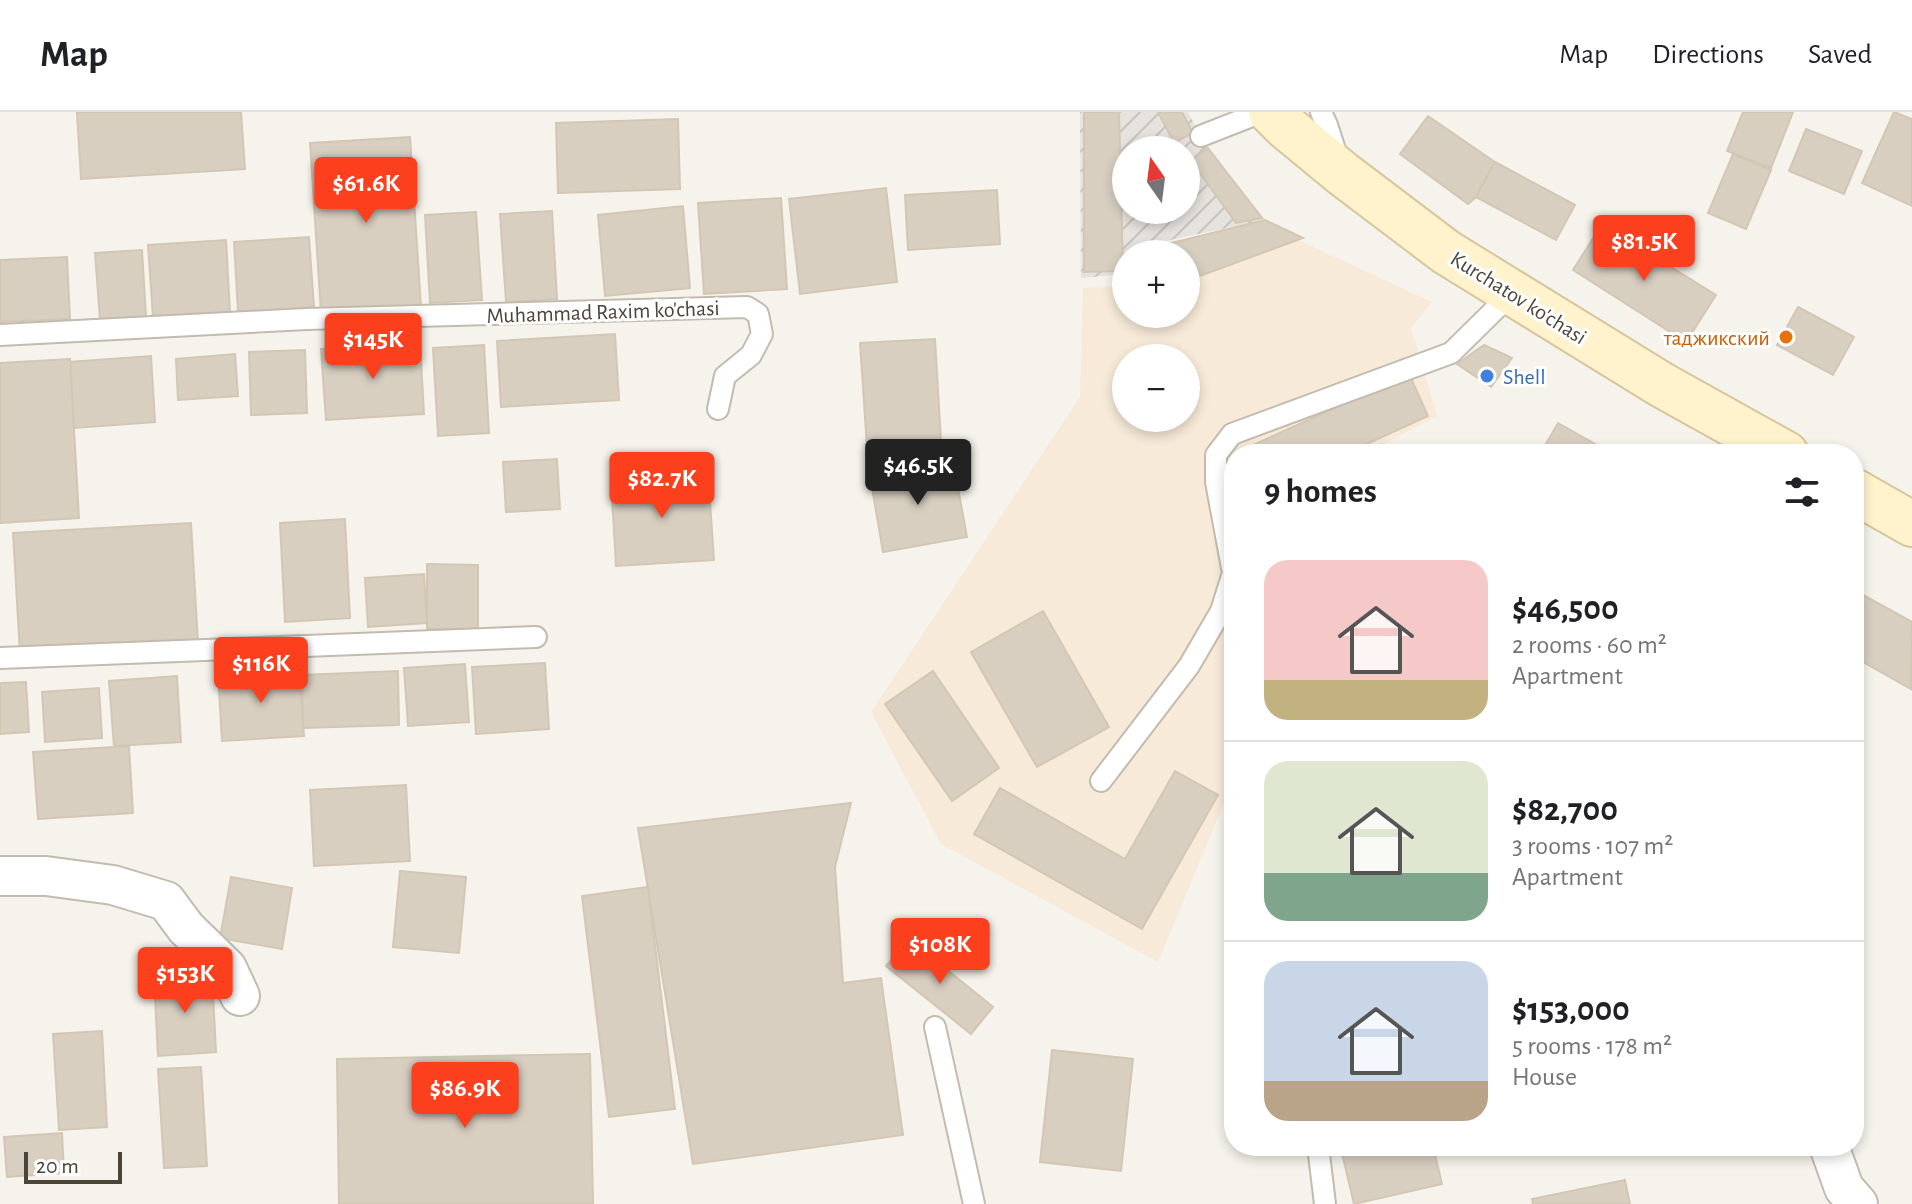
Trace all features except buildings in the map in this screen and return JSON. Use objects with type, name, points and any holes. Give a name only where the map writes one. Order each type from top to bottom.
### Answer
[{"type":"main road","name":"Kurchatov ko'chasi","points":[[1271,112],[1343,174],[1446,252],[1662,385],[1768,444]]},
{"type":"main road","points":[[1864,497],[1912,524]]},
{"type":"street","points":[[0,876],[46,876],[113,885],[166,901],[186,928],[227,968],[240,996]]},
{"type":"street","points":[[1833,1156],[1844,1188],[1858,1204]]},
{"type":"lane","points":[[1201,136],[1262,112]]},
{"type":"lane","points":[[1321,112],[1343,174]]},
{"type":"lane","points":[[1224,444],[1232,434],[1451,353],[1512,293]]},
{"type":"lane","name":"Muhammad Raxim ko'chasi","points":[[0,335],[306,319],[747,307],[758,314],[762,334],[751,355],[725,376],[718,409]]},
{"type":"lane","points":[[1224,444],[1216,455],[1216,482],[1224,525]]},
{"type":"lane","points":[[1101,781],[1189,666],[1224,602]]},
{"type":"lane","points":[[0,658],[536,637]]},
{"type":"lane","points":[[935,1027],[974,1204]]},
{"type":"lane","points":[[1319,1156],[1325,1204]]},
{"type":"shaded area","points":[[1080,112],[1188,112],[1205,144],[1265,220],[1170,240],[1112,240],[1112,275],[1081,278]]},
{"type":"shaded area","points":[[1266,225],[1432,302],[1411,328],[1437,416],[1384,444],[1224,444],[1224,803],[1158,962],[941,844],[871,712],[1080,397],[1083,288],[1112,287],[1112,328],[1200,328],[1200,249]]},
{"type":"place","name":"таджикский","points":[[1786,337]]},
{"type":"place","name":"Shell","points":[[1487,376]]}]
